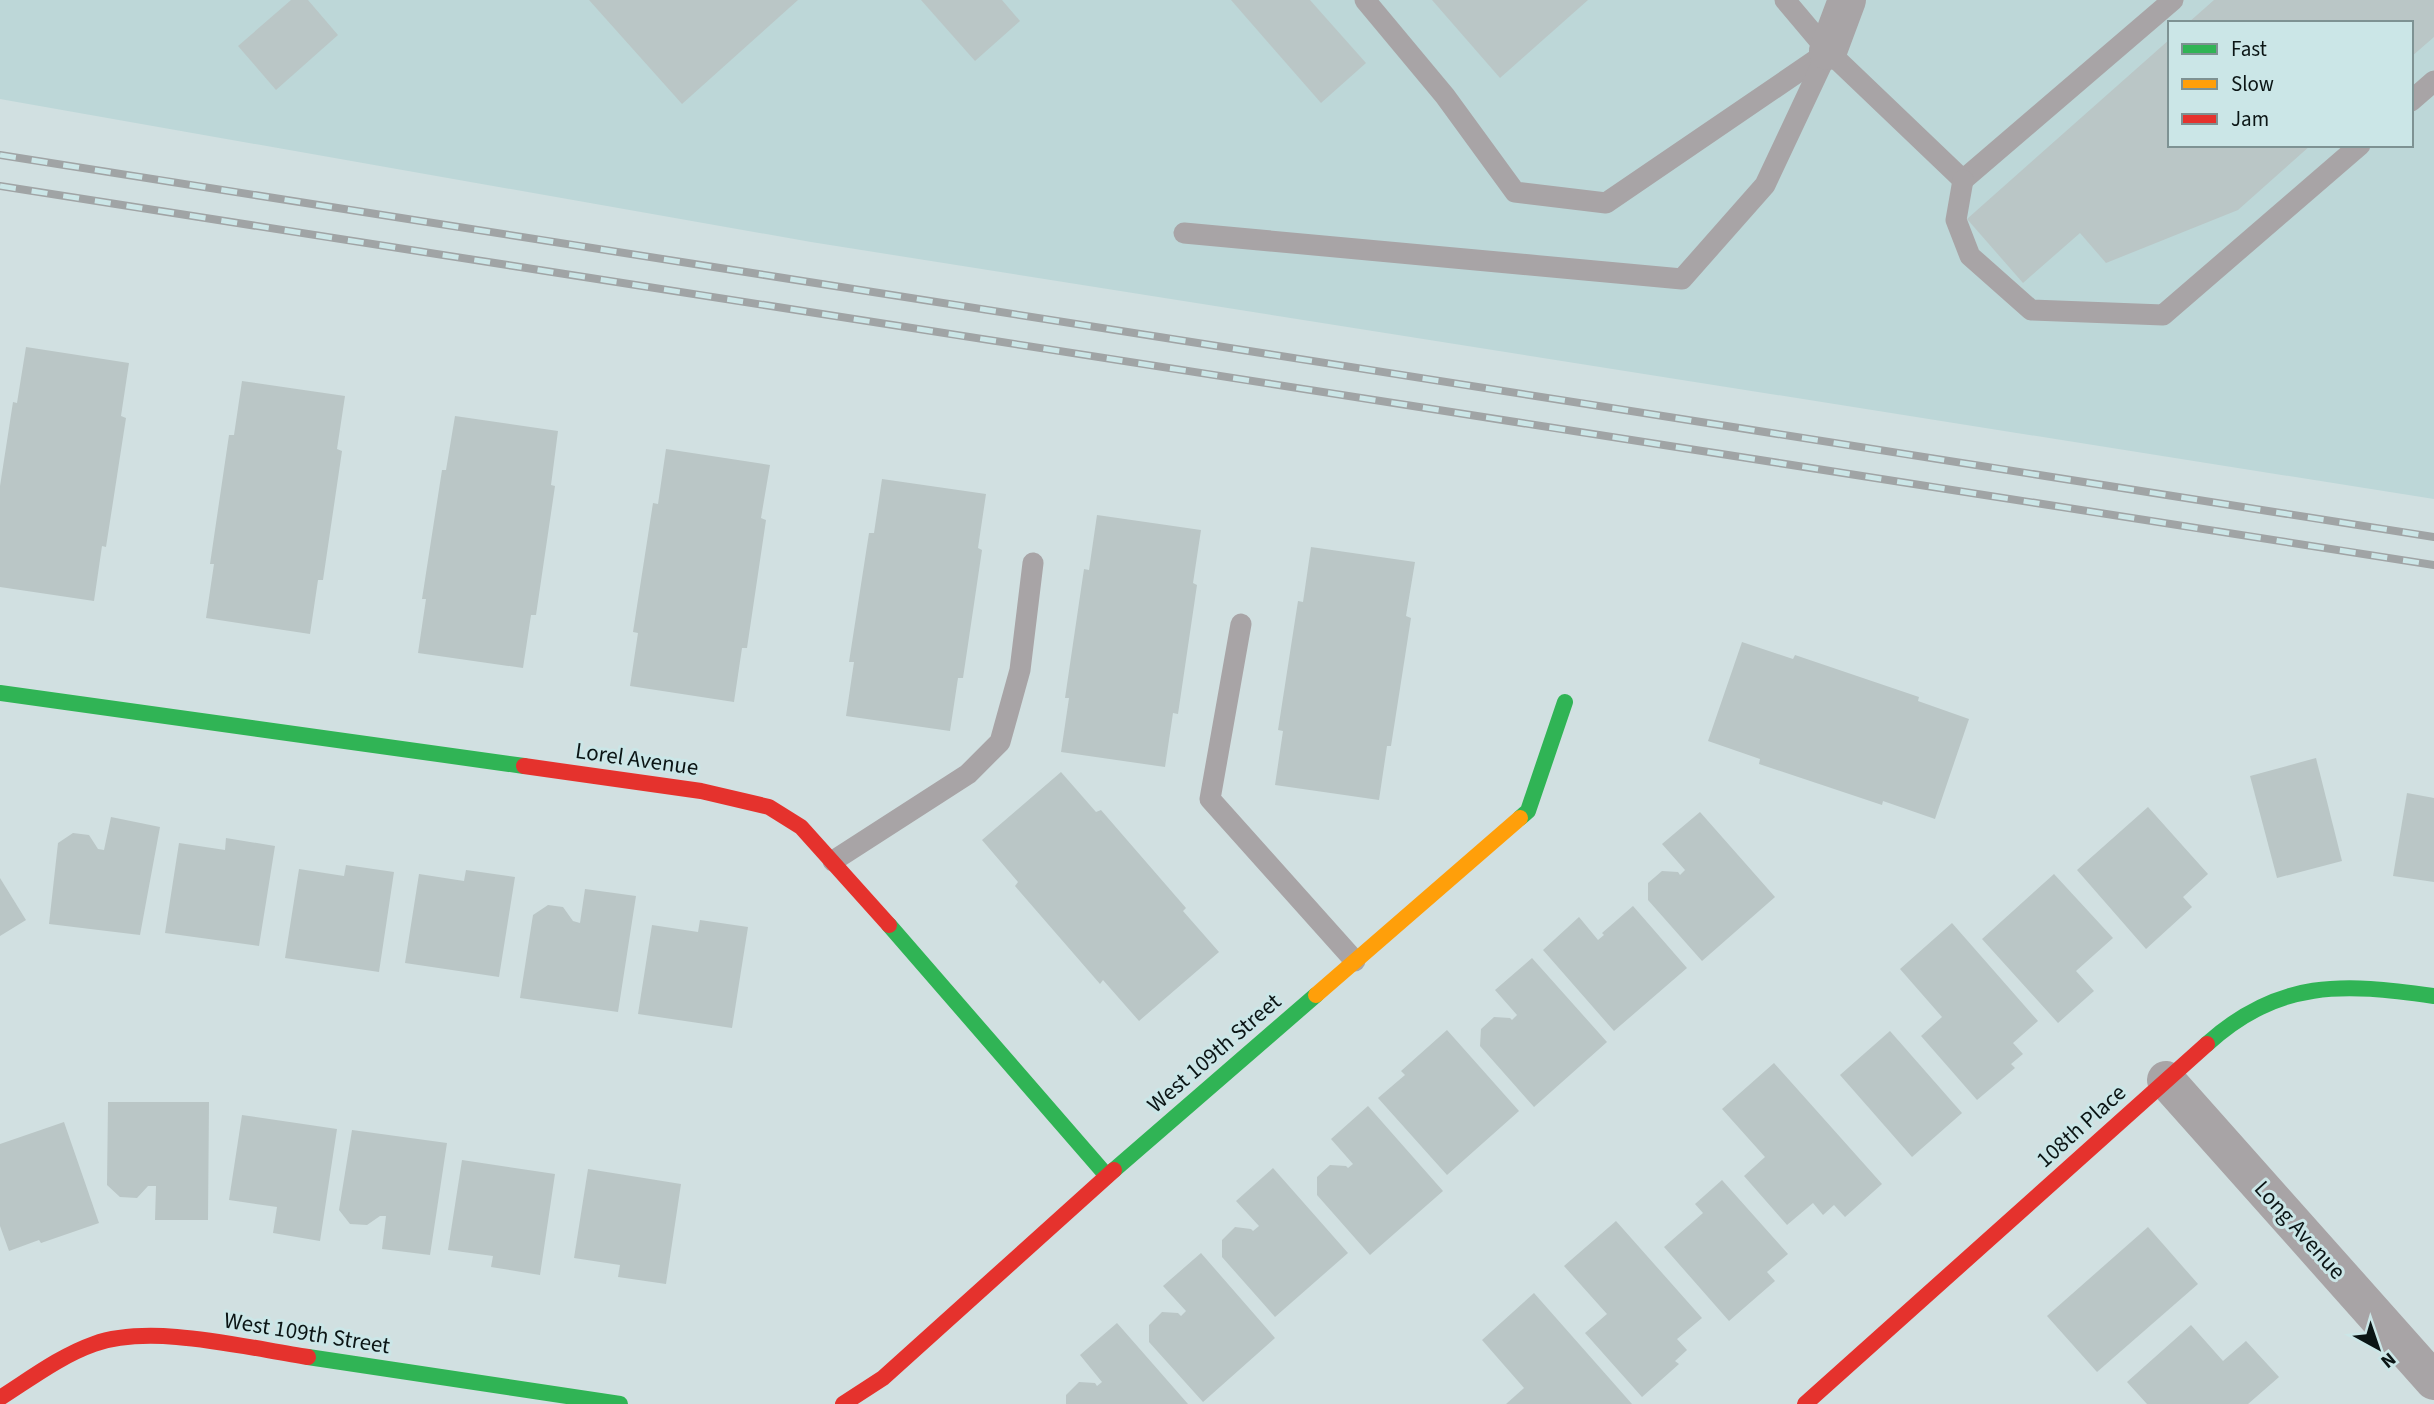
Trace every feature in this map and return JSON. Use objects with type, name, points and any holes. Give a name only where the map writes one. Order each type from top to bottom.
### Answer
[{"type":"street","points":[[1828,51],[1847,0]]},
{"type":"street","name":"Lorel Avenue","points":[[0,693],[701,791],[769,807],[801,827],[833,861],[1107,1176]]},
{"type":"street","name":"West 109th Street","points":[[843,1404],[883,1378],[1107,1176],[1528,811],[1565,702]]},
{"type":"street","name":"108th Place","points":[[1805,1404],[2229,1024],[2261,1005],[2302,990],[2338,986],[2376,987],[2434,996]]},
{"type":"street","name":"Long Avenue","points":[[2166,1080],[2434,1381]]},
{"type":"street","name":"West 109th Street","points":[[0,1398],[74,1352],[110,1339],[147,1336],[185,1338],[620,1404]]},
{"type":"lane","points":[[1365,0],[1445,96],[1515,192],[1606,203],[1828,51]]},
{"type":"lane","points":[[1785,0],[1828,51],[1963,180]]},
{"type":"lane","points":[[2173,0],[1963,180],[1956,220],[1970,256],[2031,310],[2163,315],[2358,147]]},
{"type":"lane","points":[[1184,233],[1682,279],[1765,185],[1828,51]]},
{"type":"lane","points":[[2413,99],[2434,81]]},
{"type":"lane","points":[[833,861],[968,774],[1000,742],[1020,670],[1033,563]]},
{"type":"lane","points":[[1241,624],[1210,799],[1355,961]]},
{"type":"shaded area","points":[[0,0],[2434,0],[2434,499],[811,242],[0,99]]},
{"type":"building","points":[[291,0],[308,0],[338,35],[276,90],[238,46]]},
{"type":"building","points":[[589,0],[798,0],[682,104]]},
{"type":"building","points":[[921,0],[1002,0],[1020,21],[975,61]]},
{"type":"building","points":[[1231,0],[1310,0],[1366,63],[1321,103]]},
{"type":"building","points":[[1432,0],[1588,0],[1500,78]]},
{"type":"building","points":[[2214,0],[2434,0],[2434,37],[2413,55],[2413,21],[2190,21]]},
{"type":"building","points":[[2168,41],[2168,147],[2309,147],[2238,210],[2106,263],[2080,233],[2023,283],[1967,219]]},
{"type":"building","points":[[26,347],[129,363],[121,416],[126,418],[106,547],[102,546],[94,601],[0,587],[0,486],[13,402],[17,403]]},
{"type":"building","points":[[242,381],[345,396],[337,449],[342,451],[323,580],[318,580],[310,634],[206,618],[214,564],[210,564],[229,435],[234,435]]},
{"type":"building","points":[[455,416],[558,431],[551,485],[555,486],[536,615],[531,615],[523,668],[418,653],[426,599],[422,599],[442,470],[446,470]]},
{"type":"building","points":[[666,449],[770,465],[761,518],[766,520],[747,648],[742,648],[734,702],[630,686],[638,633],[633,632],[653,503],[658,504]]},
{"type":"building","points":[[882,479],[986,494],[978,548],[982,550],[963,678],[958,678],[950,731],[846,716],[854,662],[849,662],[869,533],[874,533]]},
{"type":"building","points":[[1097,515],[1201,530],[1193,583],[1197,585],[1178,714],[1173,713],[1165,767],[1061,752],[1069,698],[1065,698],[1084,569],[1089,570]]},
{"type":"building","points":[[1311,547],[1415,562],[1406,616],[1411,618],[1391,746],[1387,746],[1379,800],[1275,785],[1283,731],[1278,730],[1298,601],[1303,602]]},
{"type":"building","points":[[1742,642],[1793,659],[1795,655],[1919,697],[1918,701],[1969,719],[1935,819],[1883,801],[1882,805],[1759,764],[1760,759],[1708,741]]},
{"type":"building","points":[[2316,758],[2342,861],[2277,878],[2250,776]]},
{"type":"building","points":[[1061,772],[1096,812],[1101,810],[1186,908],[1183,911],[1219,952],[1139,1021],[1103,980],[1100,984],[1015,886],[1018,882],[982,840]]},
{"type":"building","points":[[2407,793],[2434,798],[2434,882],[2393,876]]},
{"type":"building","points":[[2148,807],[2208,874],[2183,897],[2192,907],[2146,949],[2077,870]]},
{"type":"building","points":[[1700,812],[1775,897],[1702,961],[1648,900],[1648,883],[1662,871],[1678,872],[1680,875],[1685,870],[1662,844]]},
{"type":"building","points":[[111,817],[160,827],[140,935],[49,924],[58,843],[73,833],[89,835],[98,849],[104,850]]},
{"type":"building","points":[[226,838],[275,846],[259,946],[165,933],[179,843],[225,850]]},
{"type":"building","points":[[346,865],[394,872],[379,972],[285,958],[299,869],[344,876]]},
{"type":"building","points":[[466,870],[515,877],[499,977],[405,963],[419,874],[464,881]]},
{"type":"building","points":[[2054,874],[2113,938],[2076,971],[2094,991],[2058,1023],[1982,939]]},
{"type":"building","points":[[0,878],[26,920],[0,936]]},
{"type":"building","points":[[585,889],[636,896],[618,1012],[520,998],[533,915],[548,905],[563,907],[573,921],[580,923]]},
{"type":"building","points":[[1633,906],[1687,968],[1614,1031],[1543,950],[1579,917],[1598,940],[1604,935],[1602,933]]},
{"type":"building","points":[[700,920],[748,927],[732,1028],[638,1014],[652,925],[698,932]]},
{"type":"building","points":[[1952,923],[2038,1021],[2013,1043],[2023,1054],[2011,1064],[2015,1068],[1977,1100],[1921,1036],[1942,1017],[1900,969]]},
{"type":"building","points":[[1532,958],[1607,1042],[1534,1107],[1480,1046],[1481,1029],[1494,1017],[1512,1020],[1517,1015],[1495,990]]},
{"type":"building","points":[[1447,1030],[1519,1111],[1447,1175],[1378,1098],[1405,1075],[1401,1071]]},
{"type":"building","points":[[1890,1031],[1962,1113],[1912,1157],[1840,1075]]},
{"type":"building","points":[[1774,1063],[1882,1184],[1845,1217],[1834,1205],[1823,1215],[1813,1203],[1787,1225],[1744,1176],[1765,1157],[1722,1109]]},
{"type":"building","points":[[108,1102],[209,1102],[208,1220],[155,1220],[156,1186],[148,1186],[137,1198],[120,1197],[107,1185]]},
{"type":"building","points":[[1368,1106],[1443,1191],[1370,1255],[1317,1195],[1317,1177],[1330,1165],[1348,1168],[1353,1164],[1331,1139]]},
{"type":"building","points":[[242,1115],[337,1129],[320,1241],[273,1233],[277,1207],[229,1200]]},
{"type":"building","points":[[64,1122],[99,1223],[9,1251],[0,1226],[0,1144]]},
{"type":"building","points":[[352,1130],[447,1143],[430,1255],[382,1249],[386,1216],[380,1216],[367,1225],[350,1224],[339,1210]]},
{"type":"building","points":[[462,1160],[555,1174],[540,1275],[491,1267],[493,1256],[448,1250]]},
{"type":"building","points":[[1273,1168],[1348,1253],[1275,1317],[1222,1257],[1222,1240],[1235,1227],[1253,1231],[1259,1226],[1236,1201]]},
{"type":"building","points":[[588,1169],[681,1184],[666,1284],[618,1277],[620,1265],[574,1258]]},
{"type":"building","points":[[1722,1180],[1788,1254],[1767,1272],[1775,1281],[1729,1321],[1664,1247],[1703,1213],[1695,1204]]},
{"type":"building","points":[[1616,1221],[1702,1318],[1677,1339],[1687,1350],[1675,1361],[1679,1364],[1642,1397],[1585,1333],[1607,1314],[1564,1266]]},
{"type":"building","points":[[2148,1227],[2198,1284],[2097,1372],[2047,1316]]},
{"type":"building","points":[[1201,1253],[1275,1338],[1203,1402],[1149,1342],[1149,1325],[1162,1312],[1178,1313],[1181,1316],[1186,1311],[1163,1286]]},
{"type":"building","points":[[1534,1293],[1632,1404],[1506,1404],[1524,1388],[1482,1340]]},
{"type":"building","points":[[1117,1323],[1188,1404],[1066,1404],[1066,1395],[1079,1382],[1095,1383],[1097,1386],[1102,1382],[1080,1355]]},
{"type":"building","points":[[2191,1325],[2223,1361],[2246,1341],[2279,1377],[2248,1404],[2147,1404],[2127,1382]]},
{"type":"railway","points":[[0,155],[2434,537]]},
{"type":"railway","points":[[0,186],[2434,565]]},
{"type":"traffic: fast","points":[[0,693],[524,766]]},
{"type":"traffic: fast","points":[[1520,818],[1528,811],[1565,702]]},
{"type":"traffic: fast","points":[[889,925],[1107,1176]]},
{"type":"traffic: fast","points":[[2207,1044],[2260,1007],[2313,991],[2370,989],[2434,996]]},
{"type":"traffic: fast","points":[[1114,1170],[1316,995]]},
{"type":"traffic: fast","points":[[308,1357],[620,1404]]},
{"type":"traffic: slow","points":[[1316,995],[1520,818]]},
{"type":"traffic: jam","points":[[524,766],[701,791],[769,807],[801,827],[889,925]]},
{"type":"traffic: jam","points":[[1805,1404],[2207,1044]]},
{"type":"traffic: jam","points":[[843,1404],[883,1378],[1114,1170]]},
{"type":"traffic: jam","points":[[0,1398],[69,1355],[117,1338],[143,1336],[200,1339],[308,1357]]}]
